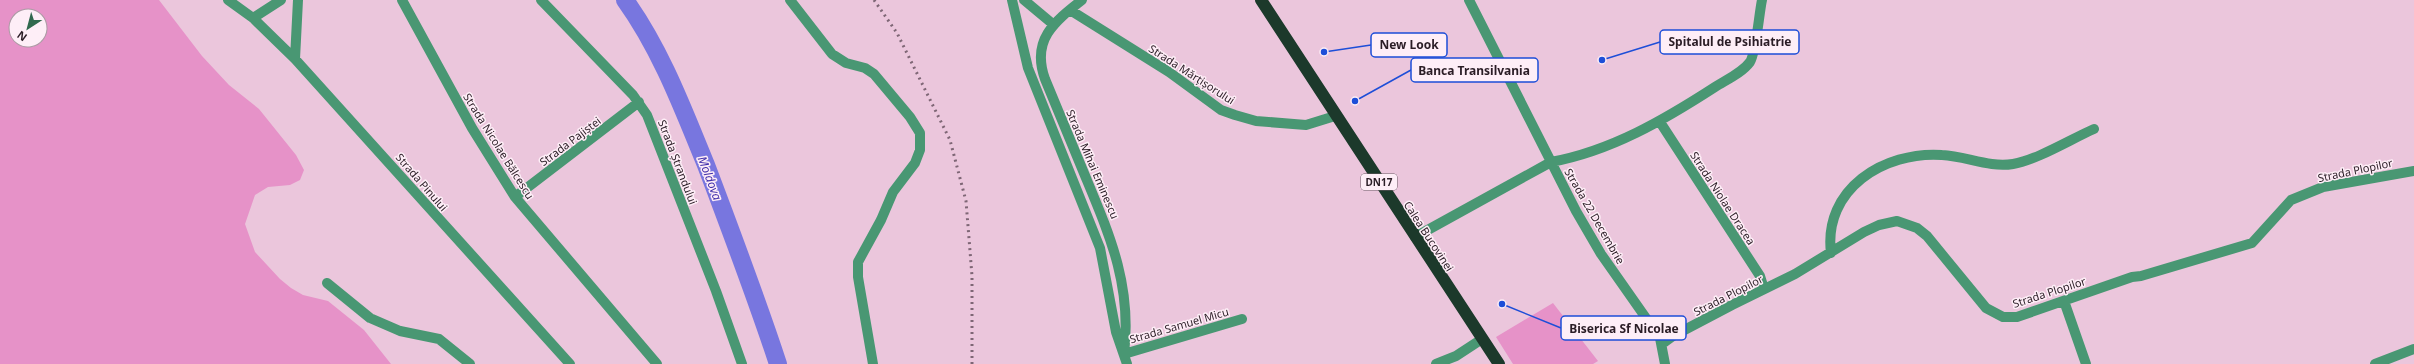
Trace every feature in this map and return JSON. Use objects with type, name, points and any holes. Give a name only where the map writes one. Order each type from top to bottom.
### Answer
[{"type":"highway","name":"Calea Bucovinei","points":[[1261,0],[1335,116],[1499,364]]},
{"type":"street","name":"Strada Pinului","points":[[228,0],[253,18],[295,60],[570,364]]},
{"type":"street","points":[[253,18],[281,0]]},
{"type":"street","points":[[295,60],[298,0]]},
{"type":"street","name":"Strada Nicolae Bălcescu","points":[[402,0],[472,128],[515,197],[657,364]]},
{"type":"street","name":"Strada Ștrandului","points":[[541,0],[639,102],[660,145],[671,180],[716,292],[742,364]]},
{"type":"street","points":[[790,0],[832,54],[846,63],[865,68],[874,74],[910,117],[920,133],[920,150],[915,163],[893,192],[881,220],[858,262],[858,277],[873,364]]},
{"type":"street","points":[[1012,0],[1028,68],[1100,248],[1116,332],[1125,359]]},
{"type":"street","points":[[1024,0],[1054,25]]},
{"type":"street","name":"Strada Mihai Eminescu","points":[[1082,0],[1054,25],[1044,39],[1041,48],[1042,69],[1113,242],[1124,294],[1127,330],[1125,359]]},
{"type":"street","name":"Strada 22 Decembrie","points":[[1469,0],[1551,162],[1601,254],[1653,326],[1662,344],[1665,364]]},
{"type":"street","points":[[1415,238],[1551,162],[1568,159],[1621,140],[1660,122],[1735,74],[1750,62],[1762,0]]},
{"type":"street","name":"Strada Mărțișorului","points":[[1070,10],[1169,72],[1216,106],[1235,115],[1256,121],[1306,125],[1335,116]]},
{"type":"street","name":"Strada Pajiștei","points":[[515,197],[639,102]]},
{"type":"street","name":"Strada Niolae Dracea","points":[[1660,122],[1760,276],[1764,289]]},
{"type":"street","points":[[1831,253],[1834,220],[1841,200],[1858,180],[1883,166],[1907,157],[1941,154],[1992,165],[2014,164],[2094,129]]},
{"type":"street","name":"Strada Plopilor","points":[[1662,344],[1673,336],[1831,253],[1879,225],[1897,222],[1906,223],[1927,236],[1977,298],[1995,314],[2003,318],[2017,317],[2132,277],[2142,276],[2252,243],[2291,200],[2324,187],[2414,171]]},
{"type":"street","points":[[327,283],[370,318],[400,331],[439,339],[470,364]]},
{"type":"street","points":[[2064,301],[2086,364]]},
{"type":"street","name":"Strada Samuel Micu","points":[[1125,359],[1242,319]]},
{"type":"street","points":[[1436,364],[1456,356],[1482,339]]},
{"type":"street","points":[[2375,364],[2414,349]]},
{"type":"shaded area","points":[[0,0],[159,0],[202,56],[229,85],[259,109],[296,155],[304,170],[300,180],[290,185],[268,187],[255,195],[245,224],[255,252],[280,279],[291,288],[303,295],[328,301],[364,330],[391,364],[0,364]]},
{"type":"shaded area","points":[[1553,303],[1598,361],[1593,364],[1513,364],[1496,337]]},
{"type":"waterway","name":"Moldova","points":[[625,0],[650,39],[689,123],[734,239],[778,364]]},
{"type":"railway","points":[[874,0],[897,33],[950,140],[966,201],[972,276],[972,364]]},
{"type":"place","name":"New Look","points":[[1324,52]]},
{"type":"place","name":"Spitalul de Psihiatrie","points":[[1602,60]]},
{"type":"place","name":"Banca Transilvania","points":[[1355,101]]},
{"type":"place","name":"Biserica Sf Nicolae","points":[[1502,304]]}]
